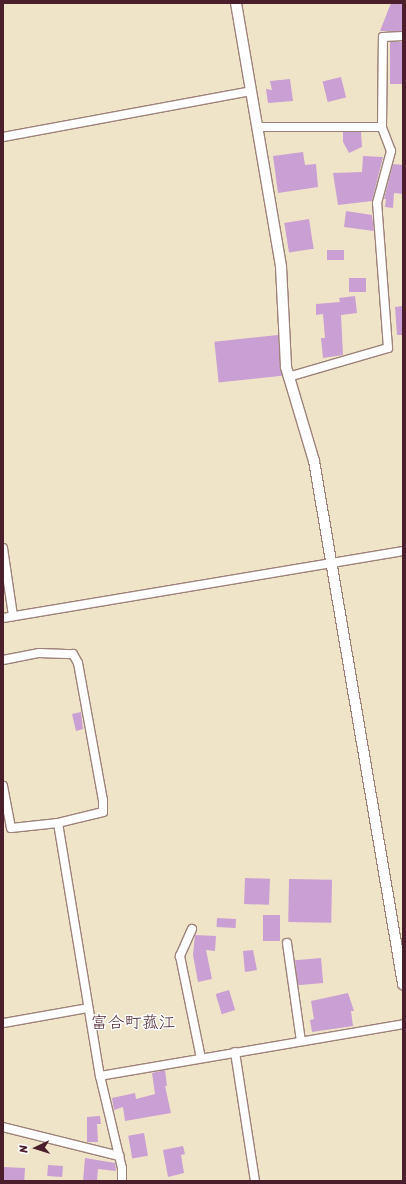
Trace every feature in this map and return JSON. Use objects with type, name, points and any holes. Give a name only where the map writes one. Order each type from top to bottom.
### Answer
[{"type":"street","points":[[236,3],[281,267],[284,351],[288,377],[314,461],[403,984]]},
{"type":"street","points":[[288,377],[388,348],[377,203],[391,151],[382,128],[383,37],[403,36]]},
{"type":"street","points":[[3,137],[251,91]]},
{"type":"street","points":[[258,127],[382,128]]},
{"type":"street","points":[[3,548],[13,616]]},
{"type":"street","points":[[3,618],[403,551]]},
{"type":"street","points":[[3,660],[62,652],[73,654],[78,664],[104,807],[103,812],[98,815],[58,823],[11,828],[3,786]]},
{"type":"street","points":[[58,823],[100,1076],[119,1156],[122,1181]]},
{"type":"street","points":[[192,929],[180,956],[201,1058]]},
{"type":"street","points":[[287,943],[301,1041]]},
{"type":"street","points":[[3,1023],[88,1008]]},
{"type":"street","points":[[100,1076],[403,1024]]},
{"type":"street","points":[[235,1052],[255,1181]]},
{"type":"street","points":[[3,1127],[119,1156]]},
{"type":"building","points":[[391,3],[403,3],[403,31],[380,31]]},
{"type":"building","points":[[390,42],[403,42],[403,84],[390,84]]},
{"type":"building","points":[[341,77],[346,97],[328,102],[323,82]]},
{"type":"building","points":[[290,79],[293,101],[268,103],[266,89],[272,90],[270,81]]},
{"type":"building","points":[[343,132],[361,132],[362,147],[349,153],[343,142]]},
{"type":"building","points":[[303,152],[305,165],[316,164],[318,187],[278,193],[273,156]]},
{"type":"building","points":[[363,156],[383,157],[372,201],[338,205],[333,173],[362,172]]},
{"type":"building","points":[[393,164],[403,165],[403,194],[394,193],[393,208],[385,207],[386,199],[384,199]]},
{"type":"building","points":[[346,211],[372,215],[374,231],[344,227]]},
{"type":"building","points":[[309,219],[314,249],[289,253],[284,223]]},
{"type":"building","points":[[327,250],[344,250],[344,260],[327,260]]},
{"type":"building","points":[[349,278],[366,278],[366,292],[349,292]]},
{"type":"building","points":[[355,296],[357,313],[341,315],[343,355],[323,358],[321,338],[325,338],[323,314],[316,315],[316,304],[340,302],[339,298]]},
{"type":"building","points":[[403,306],[403,335],[397,335],[395,307]]},
{"type":"building","points":[[278,335],[282,376],[219,382],[214,342]]},
{"type":"building","points":[[81,712],[83,729],[76,731],[72,714]]},
{"type":"building","points":[[245,878],[270,879],[269,905],[244,904]]},
{"type":"building","points":[[289,879],[332,880],[331,923],[288,922]]},
{"type":"building","points":[[263,915],[280,915],[280,941],[263,941]]},
{"type":"building","points":[[217,918],[236,919],[236,928],[217,927]]},
{"type":"building","points":[[195,935],[216,936],[215,951],[206,950],[212,979],[198,982],[193,955]]},
{"type":"building","points":[[253,950],[257,970],[245,972],[243,951]]},
{"type":"building","points":[[321,958],[323,983],[297,985],[295,960]]},
{"type":"building","points":[[229,990],[235,1010],[222,1014],[216,994]]},
{"type":"building","points":[[348,993],[354,1011],[351,1011],[353,1026],[312,1032],[310,1020],[314,1019],[311,1001]]},
{"type":"building","points":[[165,1070],[167,1086],[165,1086],[171,1113],[125,1121],[123,1107],[114,1110],[112,1098],[135,1093],[136,1099],[155,1094],[152,1073]]},
{"type":"building","points":[[100,1116],[101,1124],[97,1124],[98,1142],[87,1142],[87,1117]]},
{"type":"building","points":[[144,1133],[148,1156],[132,1158],[128,1136]]},
{"type":"building","points":[[183,1146],[185,1154],[181,1155],[184,1173],[168,1177],[163,1150]]},
{"type":"building","points":[[85,1158],[115,1163],[116,1171],[98,1169],[97,1181],[83,1181]]},
{"type":"building","points":[[48,1165],[63,1166],[62,1177],[47,1176]]},
{"type":"building","points":[[4,1167],[25,1168],[24,1181],[3,1181]]},
{"type":"district","name":"富合町菰江","points":[[133,1023]]}]
